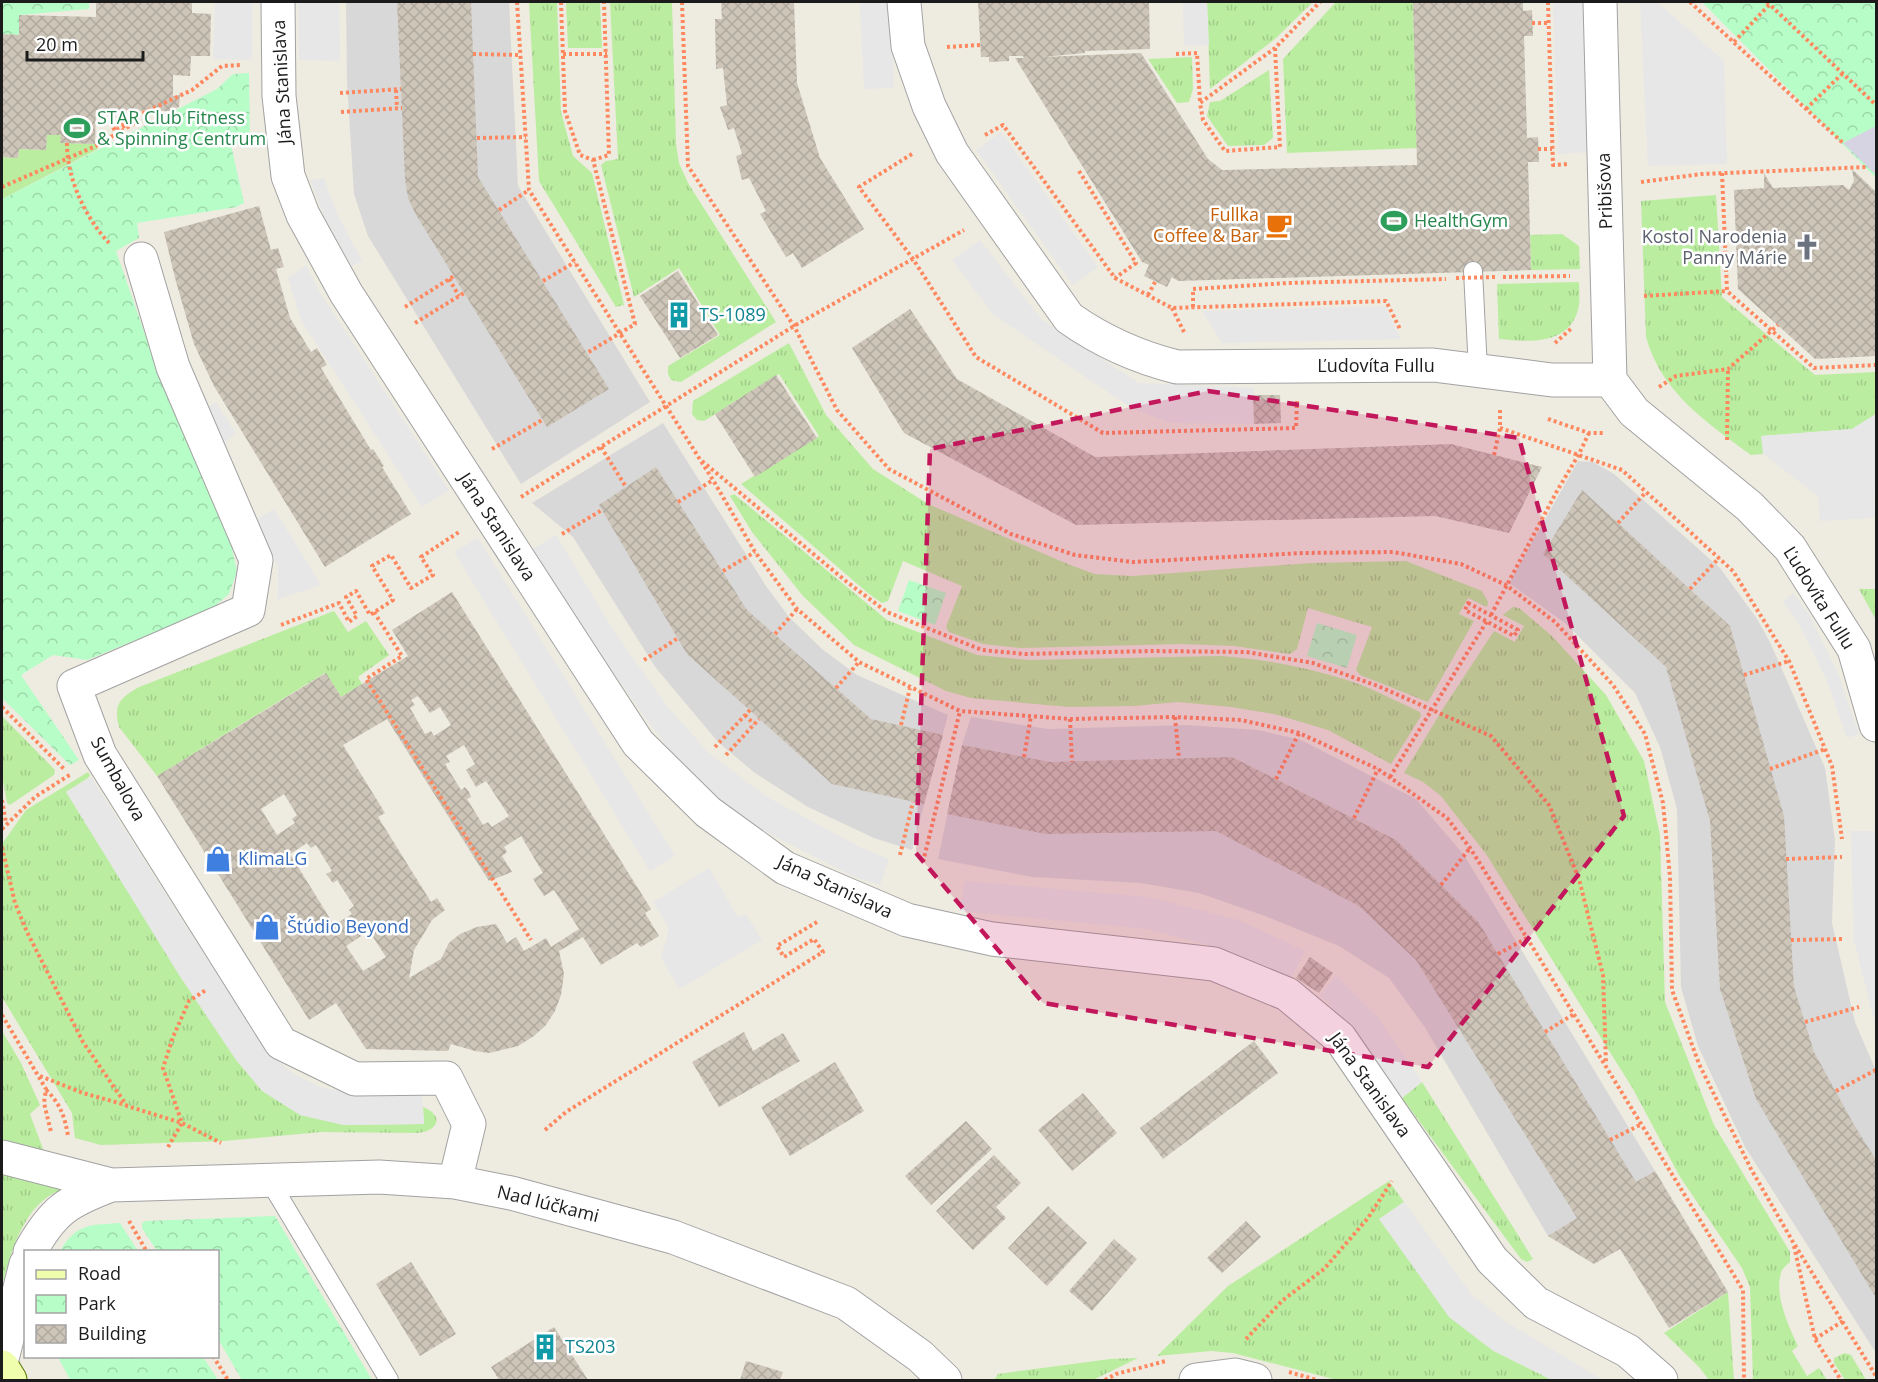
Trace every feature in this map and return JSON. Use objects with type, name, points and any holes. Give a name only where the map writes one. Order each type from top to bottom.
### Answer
[{"type":"main road","points":[[2,1367],[10,1380]]},
{"type":"street","name":"Jána Stanislava","points":[[278,2],[279,96],[288,176],[303,215],[352,303],[638,743],[708,812],[785,868],[907,920],[992,939],[1214,963],[1287,994],[1340,1038],[1492,1260],[1536,1303],[1628,1351],[1661,1380]]},
{"type":"street","name":"Ľudovíta Fullu","points":[[904,2],[908,46],[929,106],[952,153],[1069,318],[1090,333],[1122,350],[1177,367],[1433,365],[1552,380],[1610,380],[1634,412],[1749,506],[1790,548],[1854,649],[1876,725]]},
{"type":"street","name":"Pribišova","points":[[1600,2],[1610,380]]},
{"type":"street","name":"Sumbalova","points":[[141,260],[173,367],[256,560],[248,610],[74,686],[100,755],[281,1043],[355,1079],[446,1078],[469,1124],[455,1182]]},
{"type":"street","name":"Nad lúčkami","points":[[2,1157],[111,1185],[379,1177],[455,1182],[510,1193],[673,1237],[846,1303],[920,1356],[945,1380]]},
{"type":"street","name":"Nad lúčkami","points":[[31,1250],[48,1222],[58,1211],[82,1196],[111,1185]]},
{"type":"street","points":[[2,1359],[24,1272]]},
{"type":"street","points":[[1196,1380],[1235,1375],[1255,1380]]},
{"type":"lane","points":[[1473,271],[1478,370]]},
{"type":"lane","points":[[269,1180],[389,1380]]},
{"type":"path","points":[[517,2],[529,190],[755,552],[797,609],[859,662],[960,711],[1070,719],[1175,717],[1241,720],[1299,733],[1378,769],[1447,818],[1470,848],[1527,938],[1743,1290],[1744,1380]]},
{"type":"path","points":[[561,2],[565,111],[580,155],[593,160],[609,155],[604,2]]},
{"type":"path","points":[[682,2],[688,166],[794,326],[837,410],[889,469],[1011,534],[1075,555],[1133,562],[1303,553],[1394,552],[1461,564],[1506,585],[1555,622],[1613,686],[1645,734],[1663,803],[1670,877],[1672,990],[1699,1064],[1751,1169],[1876,1376]]},
{"type":"path","points":[[1200,103],[1275,48],[1320,2]]},
{"type":"path","points":[[1690,2],[1843,143]]},
{"type":"path","points":[[1734,42],[1769,3],[1876,105]]},
{"type":"path","points":[[1532,23],[1549,23]]},
{"type":"path","points":[[940,47],[980,45]]},
{"type":"path","points":[[1176,54],[1197,53],[1203,120],[1225,151],[1280,147],[1275,48]]},
{"type":"path","points":[[473,54],[521,55]]},
{"type":"path","points":[[563,54],[607,54]]},
{"type":"path","points":[[2,187],[96,146],[133,124],[132,122],[115,131],[113,127],[192,90],[222,66],[252,65]]},
{"type":"path","points":[[1806,109],[1843,73]]},
{"type":"path","points":[[340,93],[398,89],[399,108],[341,112]]},
{"type":"path","points":[[952,153],[1003,125],[1115,278],[1172,308],[1386,301],[1402,334]]},
{"type":"path","points":[[477,138],[526,137]]},
{"type":"path","points":[[67,143],[67,159],[78,194],[96,229],[116,250],[141,260]]},
{"type":"path","points":[[1538,149],[1552,149]]},
{"type":"path","points":[[918,151],[859,187],[913,258],[976,357],[1103,433],[1296,428],[1297,399]]},
{"type":"path","points":[[588,353],[635,324],[593,160]]},
{"type":"path","points":[[1632,183],[1722,173],[1868,166]]},
{"type":"path","points":[[1079,171],[1136,263],[1115,278]]},
{"type":"path","points":[[1722,173],[1727,291]]},
{"type":"path","points":[[499,210],[529,190]]},
{"type":"path","points":[[520,498],[794,326],[970,227]]},
{"type":"path","points":[[543,280],[575,262]]},
{"type":"path","points":[[1193,307],[1193,289],[1288,283],[1608,275]]},
{"type":"path","points":[[405,307],[453,276]]},
{"type":"path","points":[[449,279],[459,296]]},
{"type":"path","points":[[1148,295],[1155,282]]},
{"type":"path","points":[[1635,297],[1727,291],[1814,368],[1876,365]]},
{"type":"path","points":[[415,323],[464,293]]},
{"type":"path","points":[[1549,344],[1557,342],[1576,325]]},
{"type":"path","points":[[1659,388],[1676,376],[1728,369],[1778,325]]},
{"type":"path","points":[[1726,447],[1728,369]]},
{"type":"path","points":[[1494,455],[1500,428],[1500,413]]},
{"type":"path","points":[[496,446],[542,420]]},
{"type":"path","points":[[1500,428],[1622,470],[1733,571],[1789,661],[1832,766],[1842,839]]},
{"type":"path","points":[[1491,615],[1589,433]]},
{"type":"path","points":[[601,447],[626,487]]},
{"type":"path","points":[[697,456],[887,612],[982,650],[1025,654],[1150,651],[1246,652],[1312,663],[1378,686],[1491,736],[1550,805],[1579,879],[1603,975],[1606,1066]]},
{"type":"path","points":[[678,502],[712,480]]},
{"type":"path","points":[[1618,523],[1646,492]]},
{"type":"path","points":[[562,534],[602,510]]},
{"type":"path","points":[[274,627],[339,603],[349,622],[357,616],[346,597],[356,591],[370,615],[393,600],[372,566],[391,555],[411,588],[432,575],[421,557],[461,530]]},
{"type":"path","points":[[723,572],[755,552]]},
{"type":"path","points":[[1689,590],[1719,558]]},
{"type":"path","points":[[1468,603],[1491,615],[1518,630],[1514,636],[1465,610],[1468,603]]},
{"type":"path","points":[[776,634],[797,609]]},
{"type":"path","points":[[374,612],[402,656],[366,679],[531,940]]},
{"type":"path","points":[[1390,777],[1487,621]]},
{"type":"path","points":[[644,660],[678,638]]},
{"type":"path","points":[[1743,675],[1789,661]]},
{"type":"path","points":[[836,688],[859,662]]},
{"type":"path","points":[[901,725],[910,688]]},
{"type":"path","points":[[2,707],[70,775]]},
{"type":"path","points":[[716,747],[750,710]]},
{"type":"path","points":[[923,862],[960,711]]},
{"type":"path","points":[[745,715],[754,724]]},
{"type":"path","points":[[1024,757],[1031,716]]},
{"type":"path","points":[[1175,717],[1179,758]]},
{"type":"path","points":[[726,755],[759,719]]},
{"type":"path","points":[[1070,719],[1072,762]]},
{"type":"path","points":[[1276,779],[1299,733]]},
{"type":"path","points":[[1770,769],[1825,749]]},
{"type":"path","points":[[1354,818],[1378,769]]},
{"type":"path","points":[[2,830],[35,797],[60,781]]},
{"type":"path","points":[[2,800],[6,824]]},
{"type":"path","points":[[900,855],[913,802]]},
{"type":"path","points":[[2,847],[15,903],[27,932],[84,1042],[127,1106]]},
{"type":"path","points":[[1442,885],[1470,848]]},
{"type":"path","points":[[1786,859],[1842,857]]},
{"type":"path","points":[[545,1130],[566,1112],[823,952],[814,939],[784,957],[777,946],[820,920]]},
{"type":"path","points":[[1498,954],[1527,938]]},
{"type":"path","points":[[1791,940],[1844,939]]},
{"type":"path","points":[[166,1151],[182,1123],[163,1068],[173,1037],[189,1001],[235,971]]},
{"type":"path","points":[[1805,1022],[1859,1007]]},
{"type":"path","points":[[1545,1032],[1574,1014]]},
{"type":"path","points":[[2,1015],[46,1089],[56,1100],[66,1120],[68,1134]]},
{"type":"path","points":[[1836,1092],[1876,1070]]},
{"type":"path","points":[[39,1076],[83,1093],[182,1123],[229,1147]]},
{"type":"path","points":[[46,1089],[44,1103],[52,1136]]},
{"type":"path","points":[[1610,1140],[1642,1124]]},
{"type":"path","points":[[1243,1344],[1283,1300],[1324,1269],[1368,1218],[1394,1177]]},
{"type":"path","points":[[132,1227],[146,1250]]},
{"type":"path","points":[[1793,1242],[1815,1339],[1841,1380]]},
{"type":"path","points":[[1815,1339],[1843,1321]]},
{"type":"path","points":[[214,1358],[228,1380]]},
{"type":"highlighted area","points":[[1208,391],[1519,438],[1624,816],[1428,1067],[1043,1003],[916,853],[930,449]]},
{"type":"shaded area","points":[[215,2],[252,2],[252,60],[213,59]]},
{"type":"shaded area","points":[[298,2],[339,2],[340,61],[299,60]]},
{"type":"shaded area","points":[[346,2],[509,2],[518,186],[650,402],[521,484],[368,236],[354,194],[347,82]]},
{"type":"shaded area","points":[[860,2],[891,2],[894,88],[864,89]]},
{"type":"shaded area","points":[[1183,2],[1207,2],[1209,45],[1184,46]]},
{"type":"shaded area","points":[[1553,2],[1585,2],[1589,152],[1558,154]]},
{"type":"shaded area","points":[[1640,2],[1657,2],[1724,61],[1727,164],[1648,166]]},
{"type":"shaded area","points":[[1876,126],[1876,175],[1843,143]]},
{"type":"shaded area","points":[[1001,132],[1098,267],[1073,285],[976,150]]},
{"type":"shaded area","points":[[324,178],[336,212],[362,261],[352,266],[324,216],[310,180]]},
{"type":"shaded area","points":[[980,240],[1042,320],[1139,383],[1254,388],[1254,424],[1170,423],[1133,409],[994,315],[952,260]]},
{"type":"shaded area","points":[[306,265],[319,291],[449,490],[422,507],[301,320],[288,278]]},
{"type":"shaded area","points":[[1385,306],[1401,339],[1222,343],[1202,311]]},
{"type":"shaded area","points":[[216,402],[236,434],[216,448],[197,415]]},
{"type":"shaded area","points":[[1876,414],[1875,518],[1820,521],[1818,496],[1763,454],[1761,436],[1852,429]]},
{"type":"shaded area","points":[[663,423],[766,586],[789,617],[822,649],[857,675],[948,715],[912,850],[874,838],[808,807],[755,773],[718,742],[656,668],[573,537],[532,503]]},
{"type":"shaded area","points":[[1578,461],[1593,462],[1614,474],[1720,568],[1757,619],[1770,642],[1825,768],[1835,840],[1832,923],[1855,1022],[1876,1071],[1876,1353],[1745,1147],[1698,1046],[1681,987],[1677,809],[1660,747],[1635,693],[1565,623],[1509,583]]},
{"type":"shaded area","points":[[274,509],[321,585],[278,599],[278,567],[257,519]]},
{"type":"shaded area","points":[[556,535],[612,628],[666,705],[709,753],[767,797],[860,847],[889,859],[880,885],[852,876],[756,827],[685,770],[646,719],[575,617],[533,549]]},
{"type":"shaded area","points":[[478,538],[675,856],[650,871],[454,552]]},
{"type":"shaded area","points":[[1793,593],[1810,616],[1839,676],[1859,734],[1847,738],[1827,681],[1799,624],[1783,602]]},
{"type":"shaded area","points":[[971,717],[1048,729],[1186,725],[1258,730],[1301,740],[1416,799],[1464,855],[1655,1171],[1548,1236],[1424,1026],[1389,978],[1339,946],[1265,916],[1199,893],[1140,883],[1032,877],[938,859],[962,745]]},
{"type":"shaded area","points":[[91,777],[273,1058],[294,1074],[323,1088],[361,1095],[422,1093],[424,1124],[344,1125],[300,1115],[262,1091],[236,1060],[179,975],[66,792]]},
{"type":"shaded area","points":[[1851,831],[1876,831],[1876,1026],[1854,941]]},
{"type":"shaded area","points":[[709,868],[738,917],[746,914],[762,940],[679,989],[661,958],[669,928],[653,902]]},
{"type":"shaded area","points":[[965,881],[1149,897],[1239,920],[1305,951],[1292,977],[1228,950],[1147,929],[959,911]]},
{"type":"shaded area","points":[[1336,975],[1377,1016],[1422,1082],[1402,1098],[1357,1033],[1320,995]]},
{"type":"shaded area","points":[[1404,1202],[1473,1296],[1506,1322],[1603,1380],[1552,1380],[1492,1350],[1449,1317],[1379,1219]]},
{"type":"green space","points":[[2,2],[89,2],[89,9],[20,15],[19,35],[2,34]]},
{"type":"green space","points":[[529,2],[557,2],[561,112],[573,156],[592,173],[624,305],[616,307],[539,181]]},
{"type":"green space","points":[[566,2],[600,2],[602,48],[568,48]]},
{"type":"green space","points":[[610,2],[672,2],[676,144],[679,163],[688,183],[776,322],[681,382],[671,380],[668,366],[720,335],[679,268],[634,297],[601,165],[606,161],[618,159]]},
{"type":"green space","points":[[1207,2],[1313,2],[1275,39],[1210,89]]},
{"type":"green space","points":[[1336,2],[1413,2],[1417,148],[1287,153],[1283,59]]},
{"type":"green space","points":[[1702,2],[1876,2],[1876,178]]},
{"type":"green space","points":[[1192,57],[1193,89],[1189,102],[1177,103],[1148,59]]},
{"type":"green space","points":[[1269,70],[1273,138],[1264,145],[1228,146],[1207,116],[1210,102],[1220,101]]},
{"type":"green space","points":[[249,73],[250,143],[231,145],[244,203],[236,207],[137,223],[139,238],[116,251],[165,392],[228,531],[237,571],[229,594],[210,610],[87,660],[53,655],[21,675],[79,760],[70,765],[2,698],[2,199],[217,89],[233,74]]},
{"type":"green space","points":[[47,135],[61,135],[61,143],[95,144],[98,149],[2,199],[2,157],[18,158],[19,149],[46,150]]},
{"type":"green space","points":[[1716,195],[1722,297],[1815,375],[1876,372],[1876,414],[1852,429],[1762,436],[1763,454],[1751,455],[1702,418],[1674,390],[1653,357],[1646,337],[1641,201]]},
{"type":"green space","points":[[1562,234],[1579,246],[1580,269],[1531,270],[1530,235]]},
{"type":"green space","points":[[1579,282],[1579,305],[1575,318],[1559,335],[1523,341],[1499,339],[1497,284]]},
{"type":"green space","points":[[789,343],[826,415],[873,469],[928,504],[1070,565],[1095,574],[1133,576],[1311,563],[1406,561],[1482,591],[1488,602],[1487,607],[1468,598],[1459,614],[1474,621],[1428,702],[1360,675],[1356,670],[1372,627],[1308,608],[1297,649],[1290,654],[1234,646],[1182,644],[1021,648],[983,644],[949,632],[946,627],[962,586],[903,561],[888,601],[882,603],[741,484],[819,436],[779,374],[704,421],[697,420],[692,414],[693,401]]},
{"type":"green space","points":[[734,494],[887,620],[977,655],[1029,660],[1220,656],[1252,659],[1300,667],[1347,680],[1420,712],[1421,716],[1391,764],[1328,730],[1274,714],[1178,702],[1134,706],[1069,707],[971,698],[946,691],[854,645],[803,596],[752,532],[730,496]]},
{"type":"green space","points":[[909,580],[946,593],[935,625],[898,611]]},
{"type":"green space","points":[[1859,589],[1876,589],[1876,620]]},
{"type":"green space","points":[[1513,607],[1519,608],[1552,636],[1606,695],[1644,761],[1660,835],[1665,1002],[1714,1125],[1790,1252],[1790,1262],[1781,1273],[1779,1291],[1783,1311],[1798,1346],[1792,1351],[1807,1376],[1819,1368],[1827,1380],[1753,1380],[1750,1287],[1742,1268],[1680,1177],[1633,1089],[1486,854],[1441,796],[1423,782],[1404,773],[1494,631],[1515,642],[1524,626],[1503,615]]},
{"type":"green space","points":[[334,611],[348,632],[366,621],[389,655],[358,677],[362,684],[341,697],[325,673],[157,776],[119,727],[117,713],[120,702],[139,687]]},
{"type":"green space","points":[[1317,623],[1357,635],[1347,668],[1307,656]]},
{"type":"green space","points":[[2,716],[55,770],[54,775],[10,805],[7,803],[2,775]]},
{"type":"green space","points":[[88,772],[90,775],[88,778],[66,792],[300,1115],[344,1125],[424,1124],[423,1107],[430,1110],[436,1118],[431,1129],[418,1133],[321,1132],[224,1141],[101,1145],[75,1138],[72,1113],[2,997],[2,844],[26,810]]},
{"type":"green space","points":[[2,1031],[21,1063],[40,1105],[30,1114],[46,1157],[2,1142]]},
{"type":"green space","points":[[1422,1082],[1533,1259],[1527,1262],[1521,1259],[1402,1098]]},
{"type":"green space","points":[[2,1170],[72,1186],[54,1193],[43,1201],[26,1221],[19,1233],[2,1285]]},
{"type":"green space","points":[[1389,1181],[1404,1202],[1380,1219],[1492,1350],[1552,1380],[1337,1380],[1233,1353],[1211,1351],[1157,1356],[1228,1286]]},
{"type":"green space","points":[[275,1216],[372,1380],[242,1380],[219,1341],[219,1250],[156,1250],[142,1228],[142,1223]]},
{"type":"green space","points":[[120,1223],[137,1250],[61,1250],[79,1230],[100,1224]]},
{"type":"green space","points":[[1728,1292],[1734,1380],[1709,1380],[1664,1333]]},
{"type":"green space","points":[[1845,1353],[1851,1355],[1866,1380],[1845,1380],[1834,1363],[1834,1358]]},
{"type":"green space","points":[[59,1358],[204,1358],[218,1380],[70,1380]]},
{"type":"green space","points":[[1138,1358],[1093,1380],[995,1379],[998,1374],[1110,1359]]},
{"type":"building","points":[[96,2],[192,2],[192,13],[211,14],[210,56],[191,56],[190,76],[173,75],[173,96],[180,95],[179,107],[171,111],[96,110],[95,144],[60,143],[61,135],[47,135],[46,150],[19,149],[18,158],[2,157],[2,34],[19,35],[19,15],[96,17]]},
{"type":"building","points":[[397,2],[471,2],[478,177],[609,389],[547,427],[416,215],[408,198],[405,179]]},
{"type":"building","points":[[721,2],[794,2],[797,83],[820,158],[864,229],[802,268],[793,253],[786,257],[760,214],[766,211],[749,178],[742,180],[736,156],[742,154],[734,128],[728,130],[720,107],[727,105],[723,68],[716,69],[715,19],[722,19]]},
{"type":"building","points":[[978,2],[1149,2],[1150,49],[1085,51],[1085,53],[1043,57],[1141,53],[1208,159],[1225,170],[1417,165],[1413,2],[1523,2],[1523,11],[1532,10],[1533,36],[1524,36],[1527,138],[1538,137],[1539,162],[1528,162],[1531,270],[1178,281],[1172,277],[1167,287],[1144,276],[1149,265],[1142,262],[1015,58],[1024,58],[1023,56],[1009,56],[1009,61],[989,62],[989,57],[981,57]]},
{"type":"building","name":"Kostol Narodenia Panny Márie","points":[[1852,169],[1876,192],[1876,356],[1815,359],[1738,289],[1734,190],[1764,188],[1764,173],[1773,188],[1843,185],[1849,190],[1854,181]]},
{"type":"building","points":[[259,206],[271,250],[278,248],[284,267],[276,269],[290,318],[311,352],[317,348],[327,365],[321,368],[371,450],[373,449],[384,466],[382,467],[411,514],[325,567],[214,386],[194,344],[164,232]]},
{"type":"building","name":"TS-1089","points":[[678,271],[718,335],[680,358],[640,296]]},
{"type":"building","points":[[910,309],[957,379],[1095,457],[1451,444],[1542,467],[1509,533],[1435,516],[1076,525],[904,433],[852,348]]},
{"type":"building","points":[[776,375],[817,438],[755,477],[715,414]]},
{"type":"building","points":[[1253,395],[1280,395],[1281,423],[1254,424]]},
{"type":"building","points":[[656,467],[747,610],[871,719],[943,735],[924,804],[832,784],[687,654],[599,505]]},
{"type":"building","points":[[1582,490],[1730,626],[1784,816],[1794,987],[1814,1052],[1876,1160],[1876,1298],[1756,1099],[1720,989],[1710,821],[1666,667],[1543,554]]},
{"type":"building","points":[[452,592],[651,909],[645,913],[659,936],[641,947],[637,943],[601,965],[583,937],[559,951],[564,974],[561,995],[555,1011],[546,1025],[518,1046],[489,1053],[451,1044],[448,1051],[366,1049],[336,1003],[309,1020],[157,776],[326,673],[341,697],[408,656],[392,630]],"holes":[[[418,696],[430,713],[440,707],[451,725],[434,736],[431,731],[425,734],[410,708],[415,705],[411,700]],[[387,719],[489,881],[512,872],[502,856],[507,852],[504,847],[521,836],[543,873],[533,879],[544,896],[554,890],[579,929],[551,947],[546,938],[524,951],[516,937],[507,943],[496,924],[477,927],[460,934],[449,943],[441,959],[409,978],[414,950],[432,920],[445,910],[437,898],[431,902],[378,817],[385,813],[343,745]],[[464,745],[475,764],[466,770],[476,787],[486,781],[509,816],[492,827],[488,822],[483,825],[467,799],[471,797],[469,792],[465,787],[461,790],[445,764],[450,762],[446,756]],[[284,794],[297,815],[292,819],[295,823],[277,835],[261,809]],[[307,843],[311,848],[316,845],[332,871],[326,874],[333,883],[337,880],[354,906],[349,910],[352,914],[334,925],[290,854]],[[364,934],[368,940],[373,937],[386,957],[363,971],[346,946]]]},
{"type":"building","points":[[962,745],[1050,762],[1232,757],[1396,840],[1479,923],[1636,1182],[1655,1171],[1728,1292],[1669,1328],[1620,1249],[1594,1264],[1548,1236],[1577,1218],[1416,960],[1359,906],[1216,831],[1046,834],[947,814]]},
{"type":"building","points":[[1310,957],[1333,973],[1319,993],[1296,978]]},
{"type":"building","points":[[744,1032],[753,1051],[783,1033],[800,1061],[719,1107],[692,1062]]},
{"type":"building","points":[[1254,1041],[1278,1073],[1163,1159],[1140,1128]]},
{"type":"building","points":[[835,1062],[864,1111],[790,1156],[761,1107]]},
{"type":"building","points":[[1083,1093],[1117,1133],[1072,1171],[1038,1130]]},
{"type":"building","points":[[966,1121],[992,1149],[931,1205],[905,1176]]},
{"type":"building","points":[[994,1155],[1021,1183],[996,1207],[1006,1218],[973,1250],[936,1211]]},
{"type":"building","points":[[1048,1206],[1087,1243],[1047,1286],[1008,1248]]},
{"type":"building","points":[[1246,1221],[1261,1237],[1222,1273],[1207,1258]]},
{"type":"building","points":[[1114,1239],[1137,1259],[1092,1311],[1069,1291]]},
{"type":"building","points":[[411,1262],[456,1334],[420,1356],[376,1284]]},
{"type":"building","name":"TS203","points":[[554,1327],[588,1380],[499,1380],[491,1367]]},
{"type":"building","points":[[746,1361],[783,1372],[780,1380],[740,1380]]},
{"type":"place","name":"STAR Club Fitness & Spinning Centrum","points":[[77,128]]},
{"type":"place","name":"HealthGym","points":[[1394,221]]},
{"type":"place","name":"Fullka Coffee & Bar","points":[[1279,225]]},
{"type":"place","name":"Kostol Narodenia Panny Márie","points":[[1807,247]]},
{"type":"place","name":"TS-1089","points":[[679,315]]},
{"type":"place","name":"KlimaLG","points":[[218,859]]},
{"type":"place","name":"Štúdio Beyond","points":[[267,927]]},
{"type":"place","name":"TS203","points":[[545,1347]]}]
